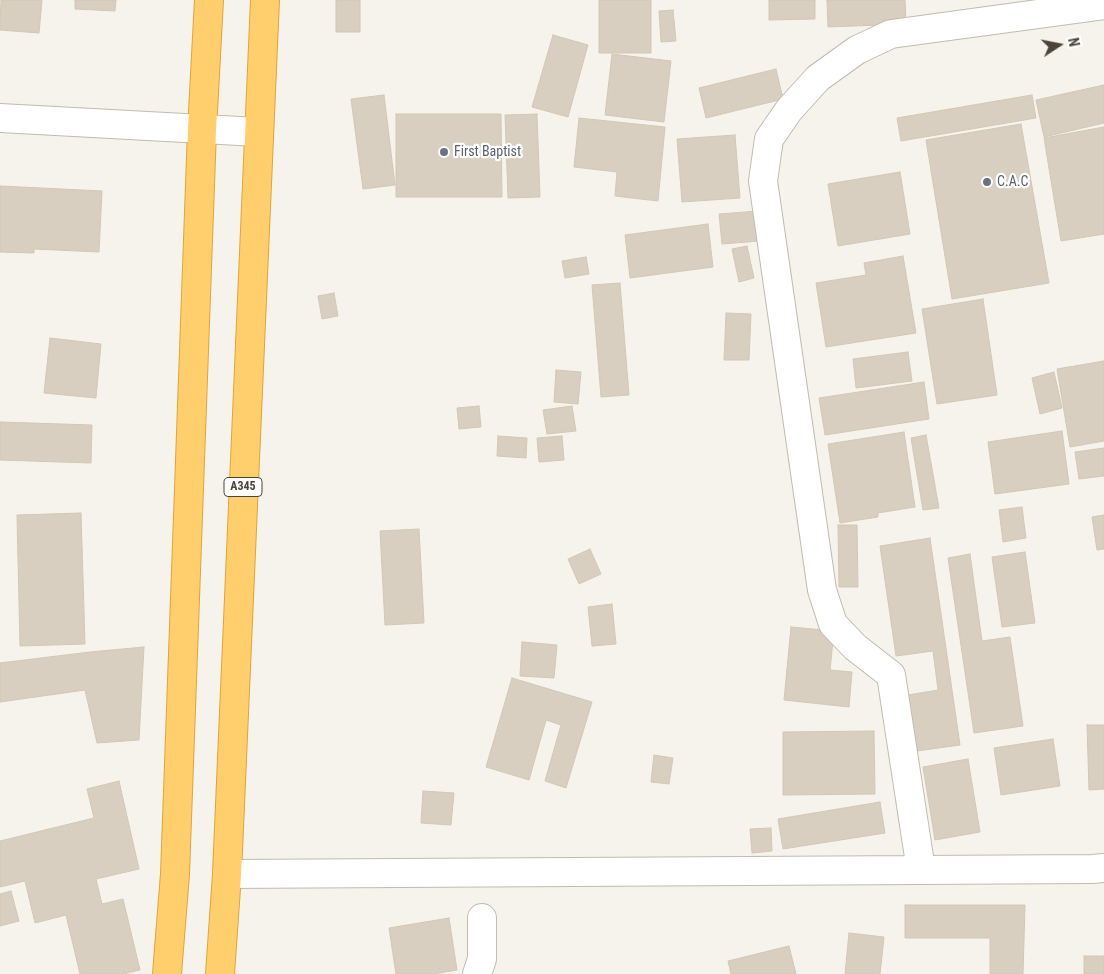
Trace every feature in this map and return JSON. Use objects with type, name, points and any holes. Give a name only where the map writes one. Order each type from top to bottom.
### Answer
[{"type":"highway","points":[[167,974],[175,874],[202,130],[209,0]]},
{"type":"highway","name":"A345","points":[[220,974],[227,874],[265,0]]},
{"type":"street","points":[[921,870],[891,675],[855,647],[833,624],[822,590],[763,181],[769,139],[789,110],[818,78],[857,50],[891,34],[1104,5]]},
{"type":"street","points":[[0,118],[258,132]]},
{"type":"street","points":[[227,874],[1104,868]]},
{"type":"street","points":[[477,974],[482,960],[482,918]]},
{"type":"building","points":[[1,0],[42,0],[39,33],[0,30]]},
{"type":"building","points":[[75,0],[116,0],[115,11],[75,9]]},
{"type":"building","points":[[336,0],[360,0],[360,32],[336,32]]},
{"type":"building","points":[[599,0],[651,0],[651,53],[599,53]]},
{"type":"building","points":[[769,0],[815,0],[815,19],[769,20]]},
{"type":"building","points":[[827,0],[905,0],[906,24],[828,27]]},
{"type":"building","points":[[673,10],[676,41],[661,42],[659,11]]},
{"type":"building","points":[[553,35],[588,45],[568,117],[532,107]]},
{"type":"building","points":[[612,54],[671,61],[664,122],[605,115]]},
{"type":"building","points":[[776,69],[783,99],[706,118],[699,88]]},
{"type":"building","points":[[1104,85],[1104,123],[1044,137],[1036,100]]},
{"type":"building","points":[[384,95],[395,185],[363,189],[351,99]]},
{"type":"building","points":[[1032,95],[1036,118],[901,141],[897,118]]},
{"type":"building","points":[[396,114],[501,114],[502,197],[396,197]]},
{"type":"building","points":[[537,114],[540,197],[508,198],[505,115]]},
{"type":"building","points":[[579,118],[665,127],[658,201],[615,196],[617,172],[574,167]]},
{"type":"building","points":[[1021,124],[1049,283],[952,299],[926,140]]},
{"type":"building","points":[[1104,127],[1104,234],[1061,241],[1044,138]]},
{"type":"building","points":[[735,135],[740,198],[682,202],[677,139]]},
{"type":"building","points":[[900,172],[910,234],[838,246],[828,184]]},
{"type":"building","points":[[0,186],[102,191],[99,252],[34,249],[34,253],[0,252]]},
{"type":"building","points":[[758,211],[760,241],[722,244],[719,214]]},
{"type":"building","points":[[708,224],[713,267],[630,278],[625,235]]},
{"type":"building","points":[[747,246],[754,278],[739,282],[732,249]]},
{"type":"building","points":[[903,256],[916,333],[826,347],[816,283],[866,275],[864,263]]},
{"type":"building","points":[[586,257],[589,274],[565,278],[562,261]]},
{"type":"building","points":[[620,283],[629,395],[601,397],[592,285]]},
{"type":"building","points":[[334,293],[338,316],[322,319],[318,296]]},
{"type":"building","points":[[983,299],[997,395],[937,404],[922,309]]},
{"type":"building","points":[[726,313],[751,314],[749,360],[724,360]]},
{"type":"building","points":[[50,338],[101,344],[96,398],[44,393]]},
{"type":"building","points":[[908,352],[912,381],[856,388],[853,359]]},
{"type":"building","points":[[1104,361],[1104,441],[1070,447],[1057,369]]},
{"type":"building","points":[[556,370],[581,372],[578,404],[554,402]]},
{"type":"building","points":[[1054,372],[1062,408],[1040,414],[1032,378]]},
{"type":"building","points":[[924,382],[929,419],[825,435],[819,398]]},
{"type":"building","points":[[479,406],[481,427],[459,429],[457,408]]},
{"type":"building","points":[[572,406],[576,431],[547,434],[543,410]]},
{"type":"building","points":[[0,422],[92,425],[91,463],[0,460]]},
{"type":"building","points":[[1062,431],[1069,484],[995,494],[988,442]]},
{"type":"building","points":[[904,432],[915,507],[878,513],[878,517],[840,523],[828,444]]},
{"type":"building","points":[[926,435],[939,508],[923,510],[911,438]]},
{"type":"building","points":[[498,436],[527,438],[526,458],[497,456]]},
{"type":"building","points":[[562,436],[564,460],[539,462],[537,438]]},
{"type":"building","points":[[1104,448],[1104,476],[1079,479],[1075,452]]},
{"type":"building","points":[[1022,507],[1026,538],[1003,542],[999,510]]},
{"type":"building","points":[[81,513],[85,644],[20,646],[17,515]]},
{"type":"building","points":[[1104,515],[1104,549],[1097,550],[1092,517]]},
{"type":"building","points":[[838,525],[857,525],[858,587],[839,587]]},
{"type":"building","points":[[419,529],[424,623],[385,625],[380,531]]},
{"type":"building","points":[[930,538],[960,745],[917,751],[908,695],[938,690],[933,651],[896,656],[880,546]]},
{"type":"building","points":[[590,549],[601,574],[579,584],[568,559]]},
{"type":"building","points":[[1025,552],[1035,623],[1002,627],[992,557]]},
{"type":"building","points":[[970,554],[982,641],[1010,637],[1023,726],[974,733],[948,558]]},
{"type":"building","points":[[612,604],[616,644],[592,646],[588,607]]},
{"type":"building","points":[[791,627],[834,631],[830,670],[852,672],[849,707],[784,700]]},
{"type":"building","points":[[522,642],[557,645],[554,678],[520,676]]},
{"type":"building","points":[[144,647],[139,740],[97,743],[85,690],[0,702],[0,663]]},
{"type":"building","points":[[512,678],[592,702],[566,788],[545,781],[561,725],[546,720],[529,780],[486,767]]},
{"type":"building","points":[[1087,725],[1104,725],[1104,789],[1089,790]]},
{"type":"building","points":[[874,731],[875,794],[783,795],[783,732]]},
{"type":"building","points":[[1053,739],[1060,786],[1001,795],[994,748]]},
{"type":"building","points":[[654,755],[673,758],[669,784],[651,782]]},
{"type":"building","points":[[968,759],[980,832],[935,840],[923,767]]},
{"type":"building","points":[[119,781],[139,869],[96,879],[102,904],[123,899],[140,970],[123,974],[80,974],[66,915],[35,923],[25,881],[0,887],[0,841],[94,818],[87,789]]},
{"type":"building","points":[[423,791],[454,793],[451,825],[421,823]]},
{"type":"building","points":[[880,802],[885,833],[783,849],[778,819]]},
{"type":"building","points":[[771,828],[772,851],[752,853],[750,829]]},
{"type":"building","points":[[11,891],[19,921],[0,926],[0,894]]},
{"type":"building","points":[[905,905],[1025,905],[1023,974],[990,974],[990,938],[905,938]]},
{"type":"building","points":[[449,918],[457,970],[433,974],[396,974],[389,928]]},
{"type":"building","points":[[849,933],[884,937],[880,974],[845,974]]},
{"type":"building","points":[[789,946],[796,974],[731,974],[728,961]]},
{"type":"building","points":[[1084,956],[1104,956],[1104,974],[1084,974]]},
{"type":"place","name":"First Baptist","points":[[444,152]]},
{"type":"place","name":"C.A.C","points":[[987,182]]}]
